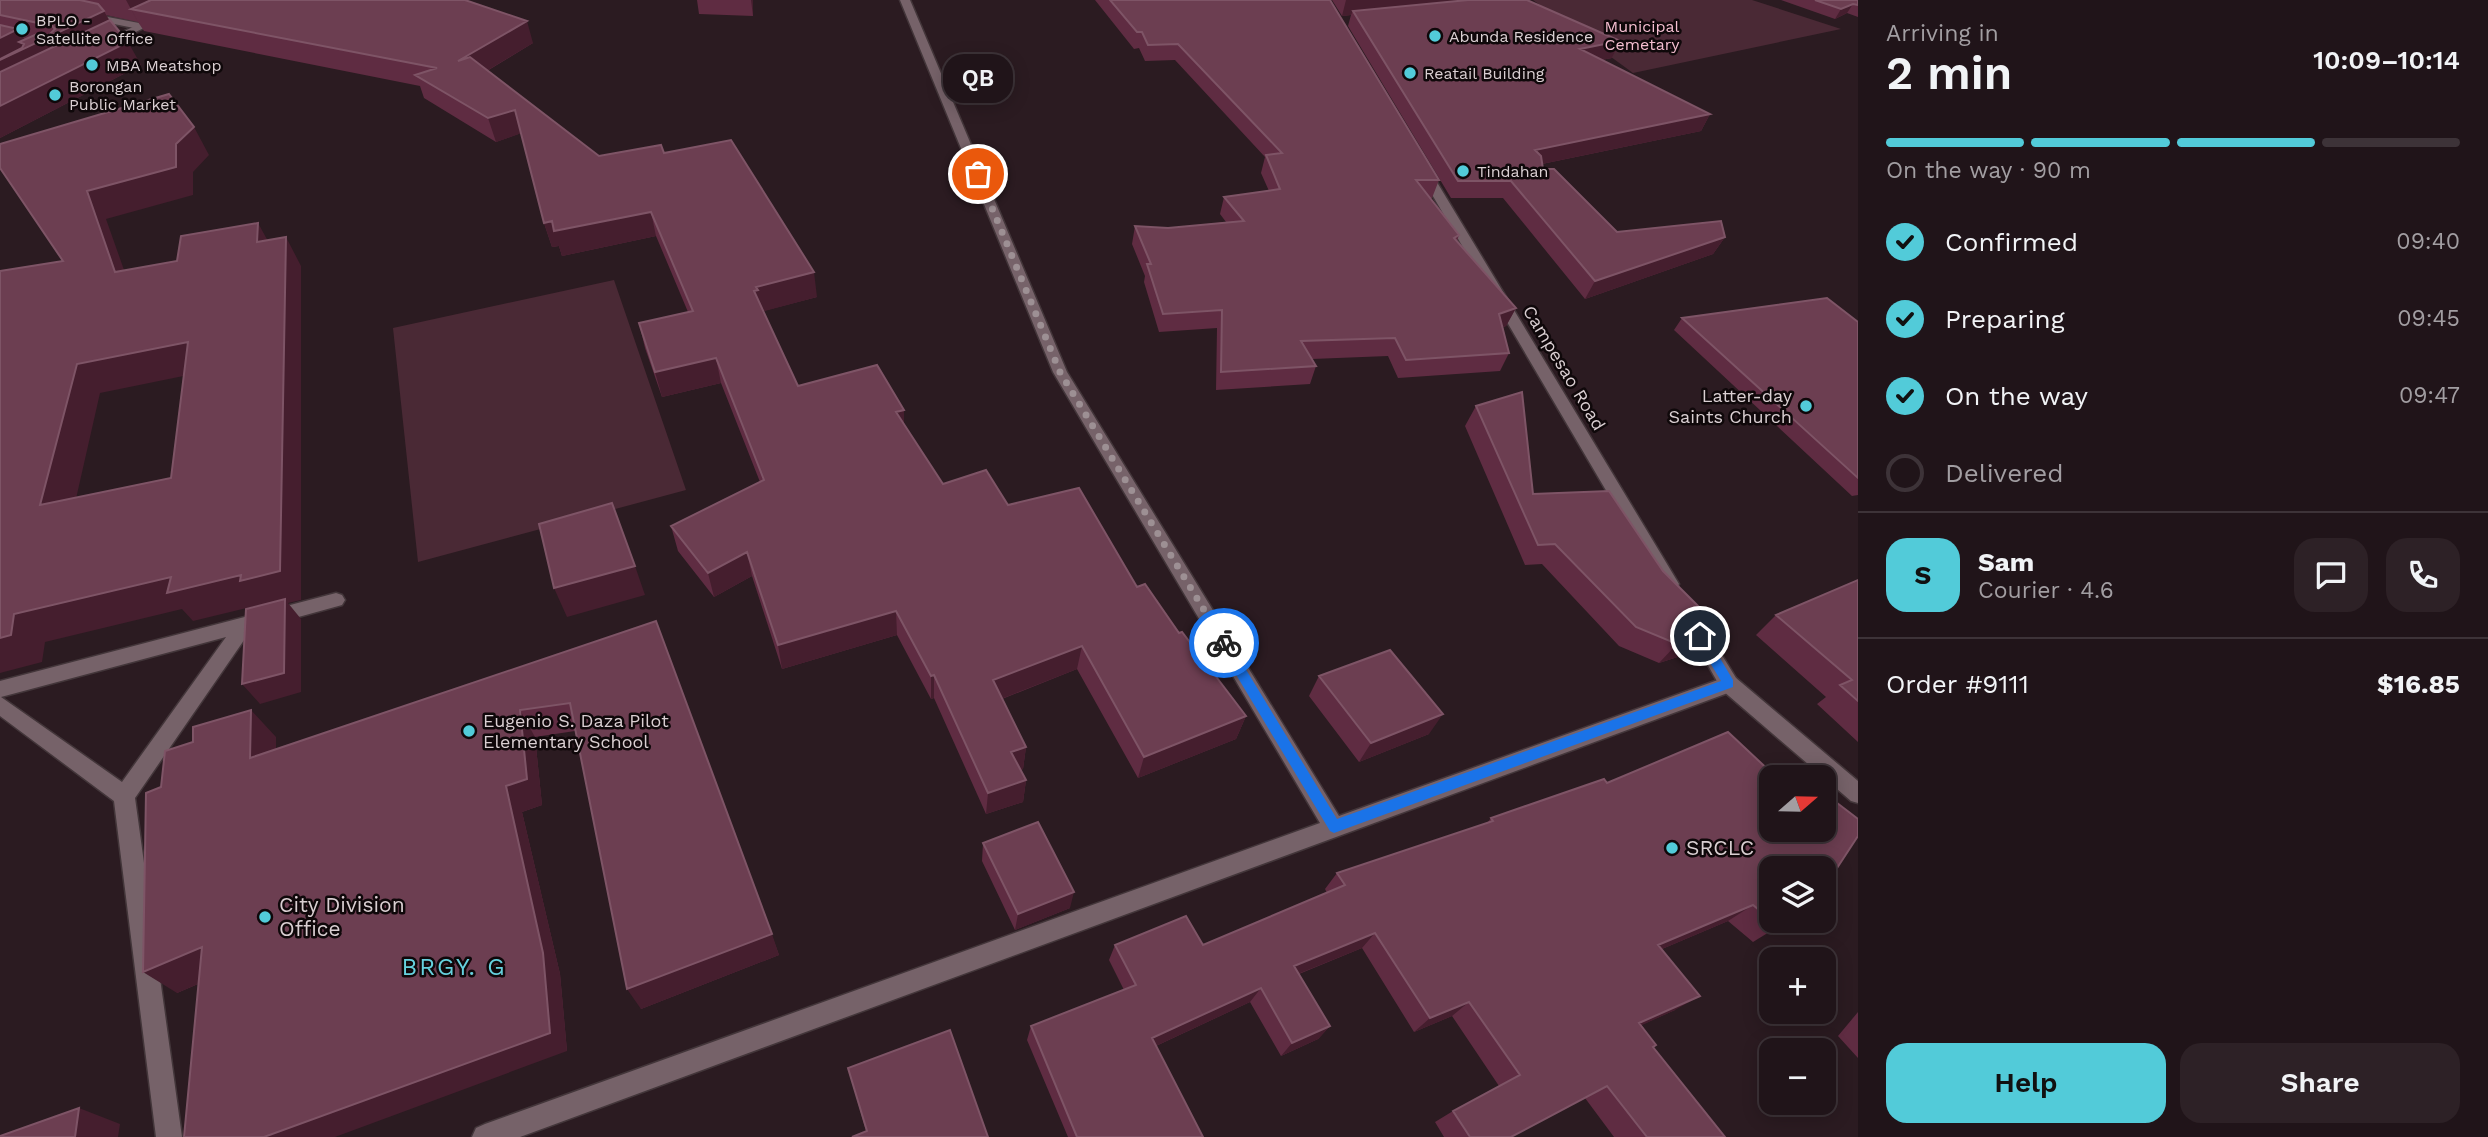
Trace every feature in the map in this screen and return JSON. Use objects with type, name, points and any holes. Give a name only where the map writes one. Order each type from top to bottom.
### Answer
[{"type":"street","points":[[89,47],[196,0]]},
{"type":"street","points":[[905,0],[1060,372],[1334,827]]},
{"type":"street","points":[[74,13],[139,26]]},
{"type":"street","name":"Campesao Road","points":[[1414,153],[1676,594]]},
{"type":"street","points":[[0,689],[336,600]]},
{"type":"street","points":[[1688,615],[1729,684],[1858,794]]},
{"type":"street","points":[[169,1137],[124,796],[244,625]]},
{"type":"street","points":[[485,1137],[1729,684]]},
{"type":"street","points":[[0,705],[124,796]]},
{"type":"green space","name":"Municipal Cemetary","points":[[1533,0],[1752,0],[1841,29],[1633,73]]},
{"type":"green space","points":[[614,280],[686,490],[418,562],[393,328]]},
{"type":"building","points":[[0,0],[80,0],[98,4],[104,11],[0,60],[22,48],[24,44],[19,42],[37,34],[48,36],[55,29],[52,26],[0,15]]},
{"type":"building","points":[[151,0],[465,0],[527,21],[458,61],[470,57],[599,156],[661,145],[664,153],[731,140],[814,272],[756,287],[758,290],[754,291],[798,386],[877,365],[904,410],[896,412],[943,484],[986,470],[1008,505],[1079,488],[1137,587],[1145,584],[1179,633],[1182,632],[1246,716],[1144,757],[1082,646],[993,680],[1026,747],[1011,752],[1026,780],[988,793],[934,675],[931,676],[896,611],[778,645],[747,552],[708,573],[671,526],[764,480],[716,358],[655,372],[639,323],[693,311],[651,212],[554,231],[552,221],[544,223],[515,110],[488,118],[415,75],[437,68],[131,9]]},
{"type":"building","points":[[1110,0],[1330,0],[1439,180],[1416,180],[1459,235],[1454,238],[1516,308],[1499,314],[1509,353],[1406,360],[1395,338],[1301,341],[1316,366],[1221,372],[1222,310],[1163,314],[1147,264],[1151,264],[1135,226],[1168,228],[1244,221],[1224,197],[1280,189],[1266,155],[1282,153],[1178,44],[1148,45],[1142,32],[1137,32]]},
{"type":"building","points":[[1468,0],[1527,0],[1620,41],[1580,49],[1710,114],[1535,150],[1541,156],[1543,169],[1554,169],[1617,232],[1721,221],[1725,237],[1595,281],[1511,181],[1458,181],[1353,11]]},
{"type":"building","points":[[1815,0],[1858,0],[1858,5],[1853,4],[1841,9]]},
{"type":"building","points":[[110,20],[128,42],[0,106],[0,72]]},
{"type":"building","points":[[0,25],[18,29],[0,38]]},
{"type":"building","points":[[169,94],[194,127],[176,144],[176,167],[87,191],[115,272],[177,261],[181,236],[258,223],[257,242],[286,237],[280,571],[240,581],[241,575],[167,593],[171,577],[14,614],[11,635],[0,638],[0,271],[63,261],[0,168],[0,144]],"holes":[[[188,342],[171,478],[40,505],[77,364]]]},
{"type":"building","name":"Latter-day Saints Church","points":[[1827,298],[1858,322],[1858,478],[1682,318]]},
{"type":"building","points":[[1522,392],[1533,494],[1609,491],[1663,571],[1700,608],[1715,632],[1677,644],[1636,627],[1555,544],[1538,545],[1476,406]]},
{"type":"building","points":[[612,503],[635,566],[554,588],[539,524]]},
{"type":"building","points":[[1858,580],[1858,701],[1840,685],[1852,680],[1776,615]]},
{"type":"building","points":[[285,599],[284,673],[242,684],[246,609]]},
{"type":"building","points":[[656,621],[772,934],[627,989],[570,703],[520,710],[527,779],[506,786],[543,953],[550,1033],[264,1137],[184,1137],[202,947],[143,972],[146,793],[161,787],[165,751],[193,742],[193,727],[251,710],[250,758]]},
{"type":"building","points":[[1390,650],[1443,714],[1371,743],[1319,676]]},
{"type":"building","points":[[1728,732],[1763,765],[1759,765],[1759,842],[1836,842],[1836,802],[1858,819],[1858,836],[1836,870],[1836,856],[1759,856],[1759,910],[1753,905],[1658,945],[1700,996],[1639,1023],[1656,1045],[1653,1047],[1725,1137],[1647,1137],[1607,1086],[1511,1137],[1470,1137],[1453,1111],[1520,1075],[1469,1002],[1430,1018],[1375,933],[1294,966],[1330,1026],[1292,1043],[1261,988],[1152,1038],[1203,1137],[1077,1137],[1031,1026],[1136,985],[1115,945],[1186,916],[1203,945],[1345,885],[1337,873],[1493,821],[1491,818],[1604,779],[1607,783]]},
{"type":"building","points":[[1038,822],[1074,892],[1018,914],[983,843]]},
{"type":"building","points":[[950,1030],[988,1137],[852,1137],[867,1131],[848,1068]]},
{"type":"building","points":[[79,1108],[75,1137],[0,1137],[0,1136]]},
{"type":"way so far","points":[[978,174],[1060,372],[1224,643]]},
{"type":"place","name":"BPLO - Satellite Office","points":[[22,29]]},
{"type":"place","name":"Abunda Residence","points":[[1435,36]]},
{"type":"place","name":"MBA Meatshop","points":[[92,65]]},
{"type":"place","name":"Reatail Building","points":[[1410,73]]},
{"type":"place","name":"Borongan Public Market","points":[[55,95]]},
{"type":"place","name":"Tindahan","points":[[1463,171]]},
{"type":"place","name":"QB","points":[[978,174]]},
{"type":"place","name":"Latter-day Saints Church","points":[[1806,406]]},
{"type":"place","name":"Eugenio S. Daza Pilot Elementary School","points":[[469,731]]},
{"type":"place","name":"SRCLC","points":[[1672,848]]},
{"type":"place","name":"City Division Office","points":[[265,917]]},
{"type":"district","name":"BRGY. G","points":[[454,967]]},
{"type":"route","points":[[1224,643],[1334,827],[1729,684],[1700,636]]}]
